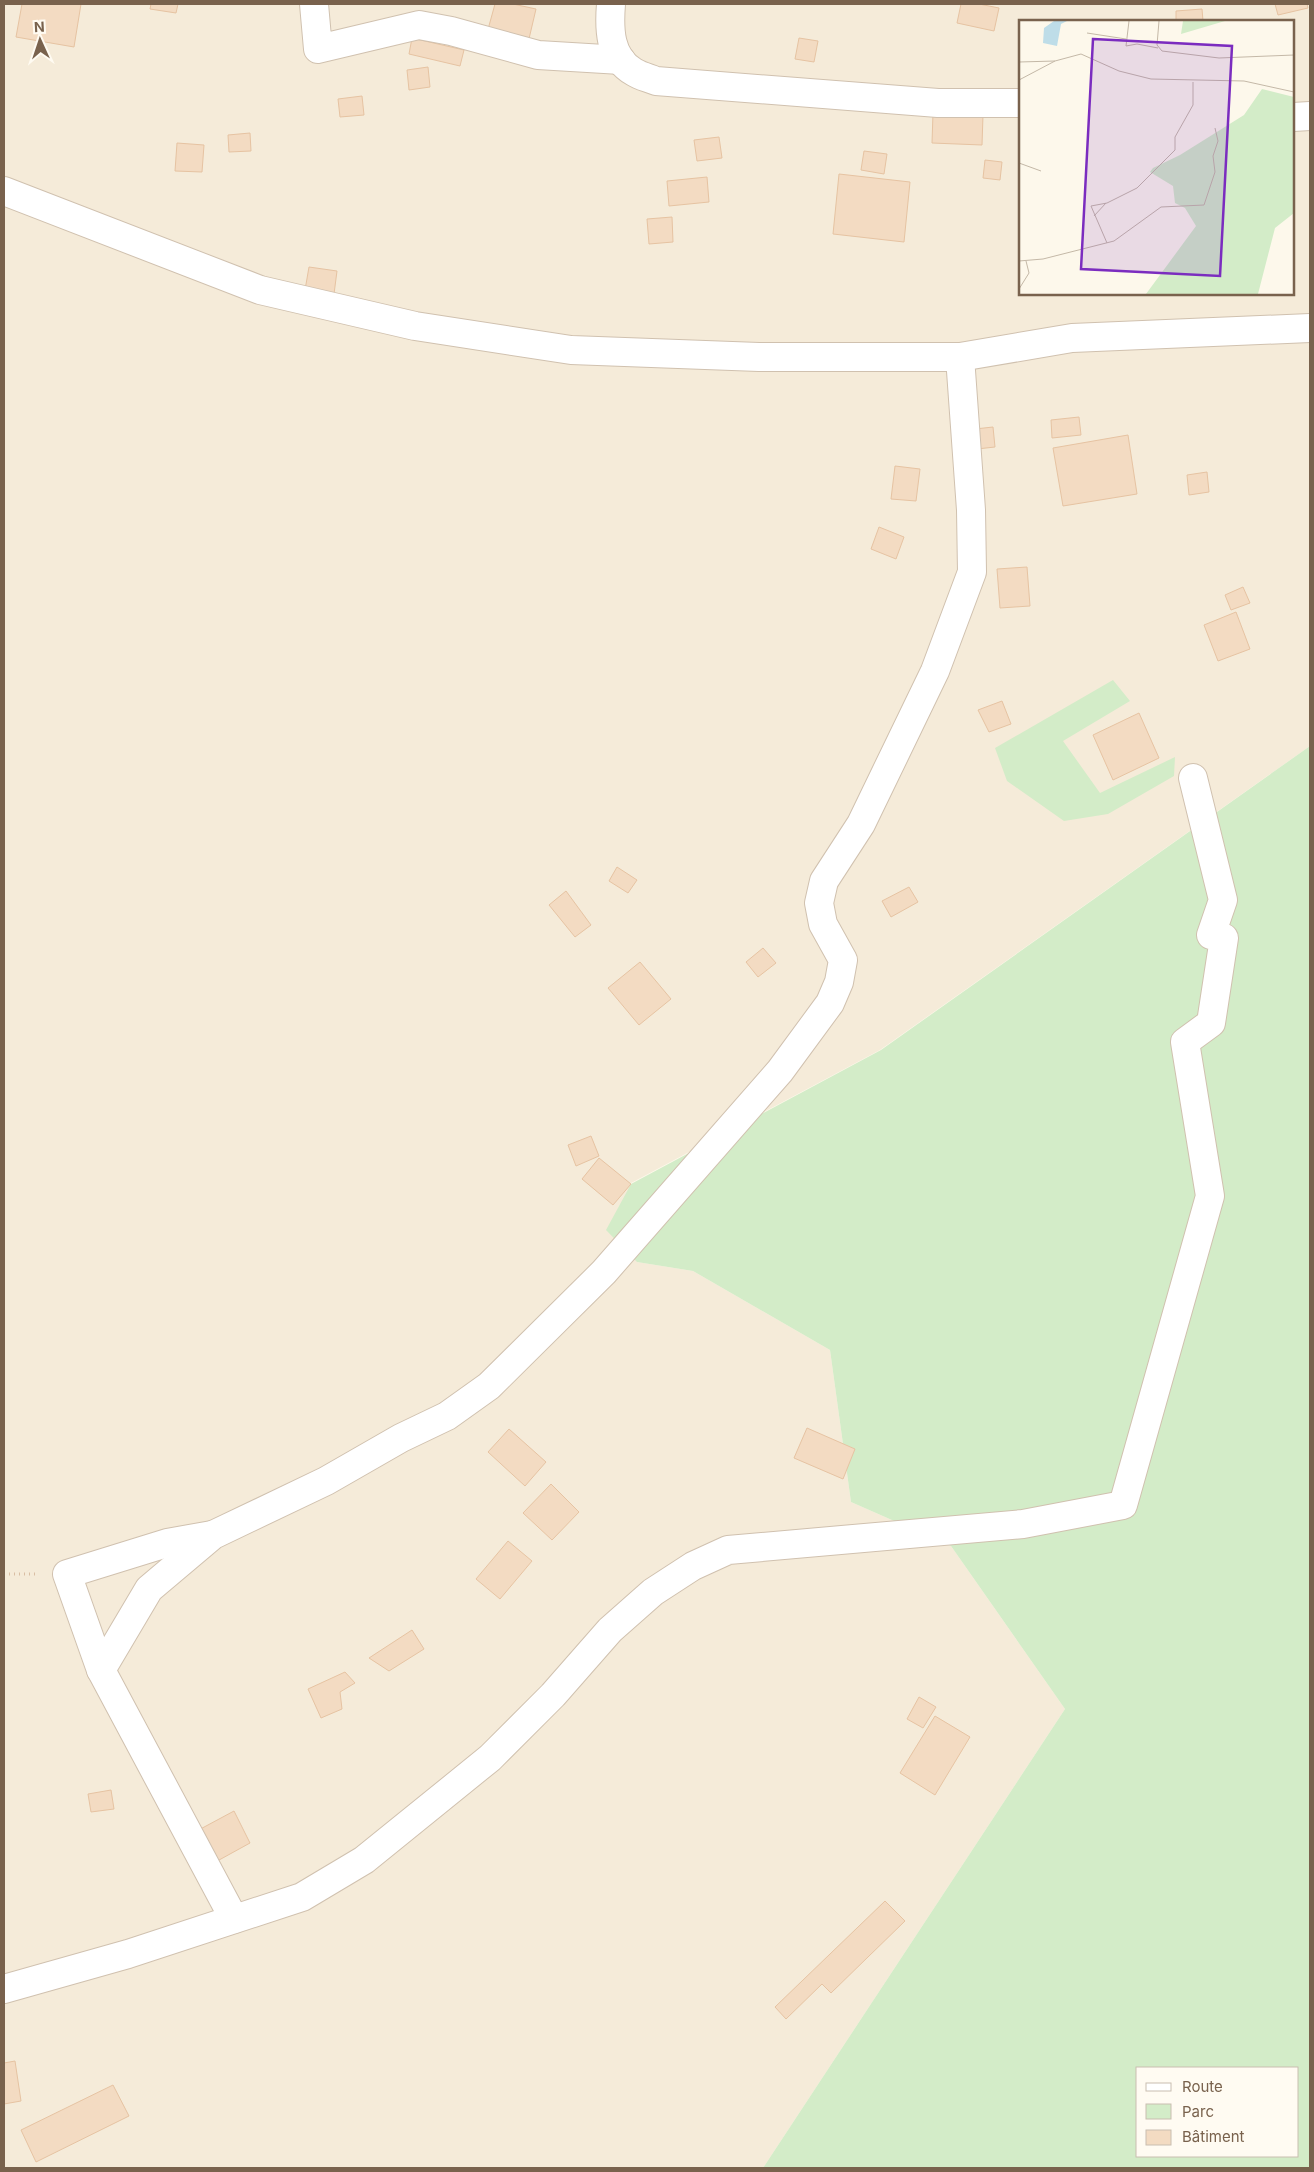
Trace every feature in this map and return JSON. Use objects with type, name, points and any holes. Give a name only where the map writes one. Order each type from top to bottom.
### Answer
[{"type":"street","points":[[314,4],[318,48],[418,25],[450,31],[538,55],[621,60]]},
{"type":"street","points":[[611,4],[609,24],[613,48],[621,60],[633,72],[656,81],[938,103],[1019,103]]},
{"type":"street","points":[[1294,117],[1310,116]]},
{"type":"street","points":[[4,191],[260,290],[415,326],[571,350],[759,357],[960,357],[1072,338],[1310,328]]},
{"type":"street","points":[[101,1670],[149,1589],[213,1535],[326,1481],[393,1442],[447,1416],[489,1386],[604,1272],[780,1071],[830,1003],[840,982],[843,960],[823,924],[819,903],[824,881],[861,824],[935,671],[972,572],[971,510],[960,357]]},
{"type":"street","points":[[4,1989],[128,1954],[302,1897],[364,1860],[490,1758],[553,1695],[610,1630],[653,1592],[693,1566],[728,1550],[1023,1524],[1123,1505],[1210,1196],[1185,1042],[1211,1024],[1224,938],[1211,934],[1223,900],[1193,778]]},
{"type":"street","points":[[213,1535],[167,1543],[67,1574],[101,1670],[234,1918]]},
{"type":"shaded area","points":[[4,4],[1310,4],[1310,746],[880,1050],[631,1183],[637,1262],[693,1271],[830,1350],[851,1502],[951,1546],[1065,1709],[763,2168],[4,2168]]},
{"type":"green space","points":[[1113,680],[1130,701],[1063,741],[1100,793],[1175,757],[1174,776],[1108,814],[1064,821],[1007,781],[995,748]]},
{"type":"green space","points":[[1310,746],[1310,2168],[763,2168],[1065,1709],[951,1546],[851,1502],[830,1350],[693,1271],[637,1262],[606,1230],[631,1184],[881,1050]]},
{"type":"building","points":[[22,4],[81,4],[74,47],[16,37]]},
{"type":"building","points":[[151,4],[178,4],[176,13],[150,9]]},
{"type":"building","points":[[495,4],[513,4],[536,9],[528,43],[487,33]]},
{"type":"building","points":[[961,4],[979,4],[999,8],[994,31],[957,23]]},
{"type":"building","points":[[1275,4],[1307,4],[1308,8],[1278,15]]},
{"type":"building","points":[[1202,9],[1203,20],[1176,20],[1176,11]]},
{"type":"building","points":[[412,38],[464,50],[460,66],[409,54]]},
{"type":"building","points":[[799,38],[818,41],[814,62],[795,59]]},
{"type":"building","points":[[428,67],[430,87],[409,90],[407,70]]},
{"type":"building","points":[[362,96],[364,115],[340,117],[338,99]]},
{"type":"building","points":[[933,113],[983,115],[982,145],[932,143]]},
{"type":"building","points":[[250,133],[251,151],[229,152],[228,135]]},
{"type":"building","points":[[719,137],[722,158],[697,161],[694,140]]},
{"type":"building","points":[[177,143],[204,145],[202,172],[175,171]]},
{"type":"building","points":[[864,151],[887,154],[884,174],[861,170]]},
{"type":"building","points":[[985,160],[1002,162],[1000,180],[983,178]]},
{"type":"building","points":[[839,174],[910,182],[904,242],[833,234]]},
{"type":"building","points":[[707,177],[709,202],[669,206],[667,181]]},
{"type":"building","points":[[672,217],[673,242],[649,244],[647,219]]},
{"type":"building","points":[[309,267],[337,271],[334,294],[305,290]]},
{"type":"building","points":[[1079,417],[1081,435],[1052,438],[1051,420]]},
{"type":"building","points":[[993,427],[995,447],[977,449],[975,429]]},
{"type":"building","points":[[1128,435],[1137,494],[1063,506],[1053,448]]},
{"type":"building","points":[[895,466],[920,469],[916,501],[891,499]]},
{"type":"building","points":[[1207,472],[1209,492],[1189,495],[1187,475]]},
{"type":"building","points":[[879,527],[904,537],[896,559],[871,549]]},
{"type":"building","points":[[1027,567],[1030,606],[1000,608],[997,569]]},
{"type":"building","points":[[1243,587],[1250,603],[1231,610],[1225,595]]},
{"type":"building","points":[[1236,612],[1250,649],[1218,661],[1204,625]]},
{"type":"building","points":[[1002,701],[1011,724],[989,732],[978,710]]},
{"type":"building","points":[[1139,713],[1159,758],[1113,780],[1093,735]]},
{"type":"building","points":[[617,867],[637,880],[628,893],[609,881]]},
{"type":"building","points":[[909,887],[918,902],[891,917],[882,901]]},
{"type":"building","points":[[566,891],[591,925],[575,937],[549,905]]},
{"type":"building","points":[[763,948],[776,963],[758,977],[746,962]]},
{"type":"building","points":[[640,962],[671,999],[639,1025],[608,988]]},
{"type":"building","points":[[591,1136],[599,1156],[576,1166],[568,1145]]},
{"type":"building","points":[[599,1158],[631,1184],[613,1205],[582,1179]]},
{"type":"building","points":[[807,1428],[855,1449],[843,1479],[794,1458]]},
{"type":"building","points":[[509,1429],[546,1462],[525,1486],[488,1452]]},
{"type":"building","points":[[551,1484],[579,1512],[552,1540],[523,1513]]},
{"type":"building","points":[[508,1541],[532,1561],[500,1599],[476,1579]]},
{"type":"building","points":[[412,1630],[424,1649],[389,1671],[369,1658]]},
{"type":"building","points":[[345,1672],[355,1683],[340,1692],[342,1709],[321,1718],[308,1689]]},
{"type":"building","points":[[919,1697],[936,1707],[923,1728],[907,1719]]},
{"type":"building","points":[[935,1716],[970,1737],[935,1795],[900,1773]]},
{"type":"building","points":[[111,1790],[114,1809],[91,1812],[88,1794]]},
{"type":"building","points":[[234,1811],[250,1843],[210,1865],[193,1833]]},
{"type":"building","points":[[885,1901],[905,1921],[831,1993],[822,1984],[786,2019],[775,2007]]},
{"type":"building","points":[[15,2061],[21,2101],[4,2104],[4,2063]]},
{"type":"building","points":[[113,2085],[129,2116],[36,2162],[21,2130]]}]
